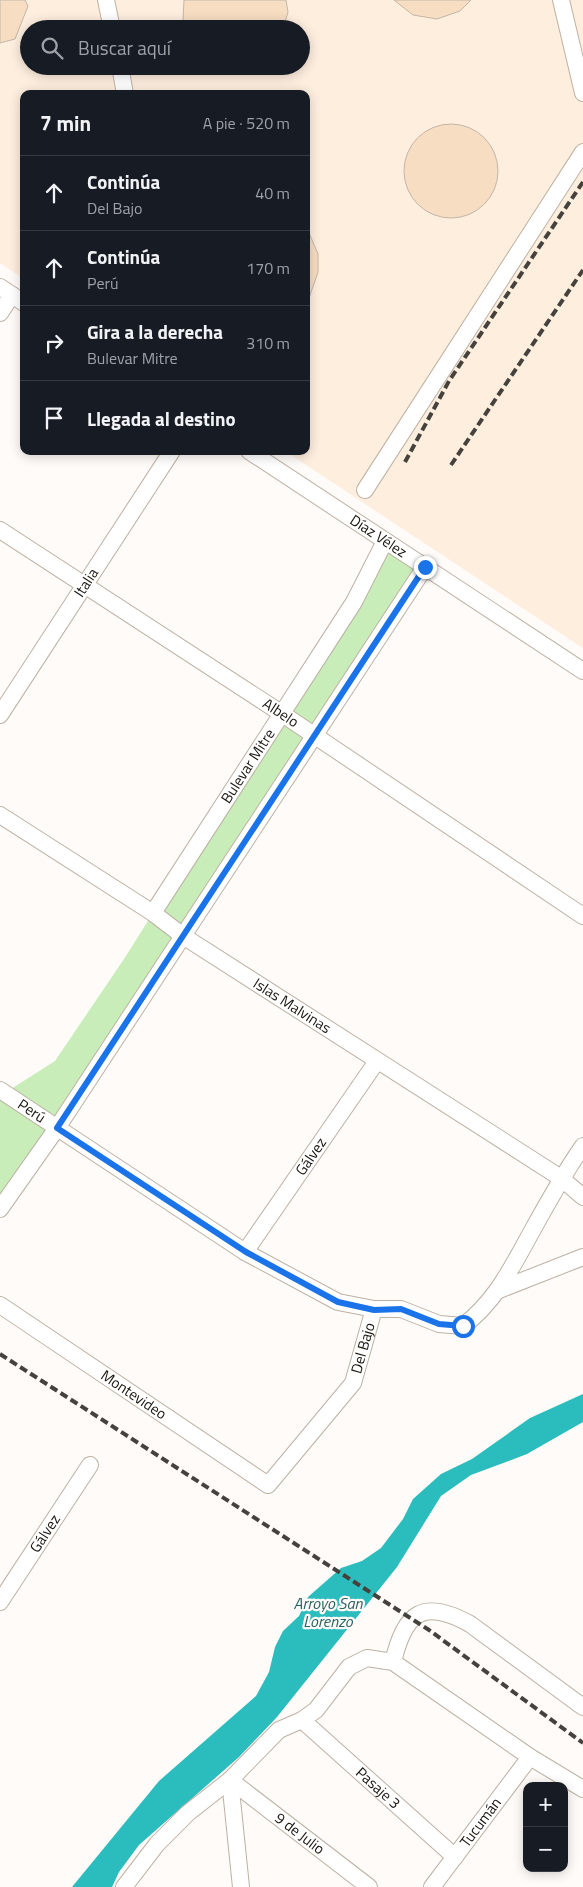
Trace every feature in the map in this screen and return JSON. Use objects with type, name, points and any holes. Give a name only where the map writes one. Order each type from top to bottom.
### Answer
[{"type":"street","points":[[106,0],[110,20]]},
{"type":"street","points":[[561,0],[583,93]]},
{"type":"street","points":[[122,75],[125,90]]},
{"type":"street","points":[[364,490],[583,152]]},
{"type":"street","points":[[0,313],[12,295]]},
{"type":"street","name":"Italia","points":[[0,715],[169,455]]},
{"type":"street","name":"Díaz Vélez","points":[[255,455],[583,671]]},
{"type":"street","name":"Albelo","points":[[0,530],[281,714],[583,916]]},
{"type":"street","name":"Bulevar Mitre","points":[[153,913],[354,602],[385,541]]},
{"type":"street","points":[[0,1209],[57,1128],[425,567]]},
{"type":"street","name":"Islas Malvinas","points":[[0,815],[153,913],[183,936],[561,1178],[583,1197]]},
{"type":"street","name":"Gálvez","points":[[246,1252],[377,1061]]},
{"type":"street","name":"Perú","points":[[0,1090],[246,1252],[338,1302],[374,1310]]},
{"type":"street","name":"Del Bajo","points":[[268,1485],[353,1383],[374,1310],[401,1309],[439,1324],[463,1326],[481,1313],[499,1290],[561,1178],[583,1146]]},
{"type":"street","points":[[499,1290],[583,1257]]},
{"type":"street","name":"Montevideo","points":[[0,1305],[268,1485]]},
{"type":"street","name":"Gálvez","points":[[0,1602],[90,1464]]},
{"type":"street","points":[[393,1662],[404,1629],[417,1614],[432,1610],[452,1614],[470,1624],[583,1707]]},
{"type":"street","points":[[124,1887],[157,1844],[188,1813],[230,1780],[279,1730],[302,1720],[316,1710],[349,1667],[367,1658],[393,1662],[530,1757],[583,1789]]},
{"type":"street","name":"Pasaje 3","points":[[302,1720],[455,1858]]},
{"type":"street","name":"Tucumán","points":[[432,1887],[530,1757]]},
{"type":"street","points":[[230,1780],[241,1887]]},
{"type":"street","name":"9 de Julio","points":[[230,1780],[369,1887]]},
{"type":"shaded area","points":[[0,0],[583,0],[583,648],[291,455],[310,455],[310,90],[20,90],[20,276],[0,263]]},
{"type":"green space","points":[[385,541],[425,567],[0,1209],[0,1096],[55,1061],[126,956]]},
{"type":"water","name":"Arroyo San Lorenzo","points":[[583,1394],[583,1422],[527,1454],[471,1475],[441,1496],[397,1567],[277,1717],[239,1757],[139,1845],[119,1872],[112,1887],[72,1887],[159,1781],[256,1696],[269,1672],[275,1647],[283,1631],[299,1616],[308,1597],[341,1568],[362,1561],[381,1548],[403,1519],[413,1499],[441,1474],[472,1459],[530,1418]]},
{"type":"building","points":[[0,0],[25,0],[28,6],[22,20],[20,20],[20,26],[15,39],[0,43]]},
{"type":"building","points":[[184,0],[286,0],[288,12],[286,20],[183,20]]},
{"type":"building","points":[[394,0],[471,0],[460,11],[437,19],[413,15]]},
{"type":"building","points":[[442,124],[460,124],[485,137],[495,153],[498,171],[495,189],[485,205],[460,218],[442,218],[417,205],[404,180],[404,162],[417,137]]},
{"type":"building","points":[[310,235],[318,254],[318,272],[310,295]]},
{"type":"railway","points":[[405,462],[449,381],[583,182]]},
{"type":"railway","points":[[451,465],[583,270]]},
{"type":"railway","points":[[0,1354],[429,1630],[583,1743]]},
{"type":"route","points":[[425,567],[57,1128],[246,1252],[338,1302],[374,1310],[401,1309],[439,1324],[463,1326]]}]
